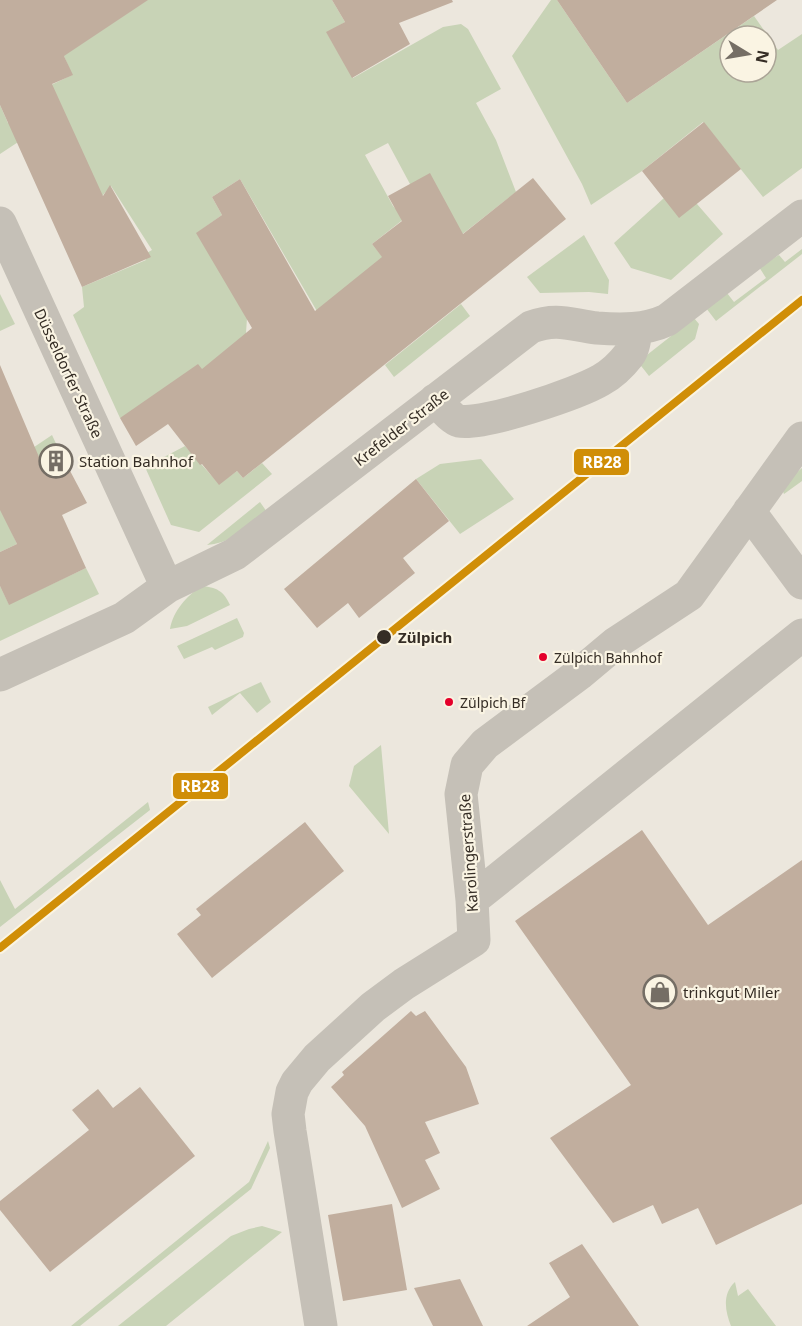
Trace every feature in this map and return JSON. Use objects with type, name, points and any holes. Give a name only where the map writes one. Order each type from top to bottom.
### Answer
[{"type":"street","name":"Krefelder Straße","points":[[0,675],[124,618],[168,587],[235,555],[531,327],[554,320],[597,328],[651,327],[667,320],[802,216]]},
{"type":"street","name":"Düsseldorfer Straße","points":[[0,223],[168,587]]},
{"type":"street","points":[[435,400],[456,421],[465,422],[482,420],[571,394],[602,379],[632,353],[636,329]]},
{"type":"street","name":"Karolingerstraße","points":[[321,1326],[290,1131],[288,1114],[292,1092],[297,1082],[317,1058],[373,1007],[404,984],[474,940],[461,794],[467,765],[485,744],[579,674],[616,643],[689,595],[758,523],[802,438]]},
{"type":"street","points":[[758,523],[802,583]]},
{"type":"street","points":[[472,900],[802,634]]},
{"type":"green space","points":[[132,0],[332,0],[345,22],[327,33],[353,78],[443,27],[461,24],[468,29],[501,89],[476,103],[496,140],[516,192],[460,236],[410,184],[388,143],[365,155],[393,206],[405,218],[372,244],[389,265],[318,313],[240,179],[212,197],[222,215],[197,233],[247,318],[246,333],[256,376],[120,418],[73,315],[84,307],[82,287],[146,260],[143,255],[152,250],[111,186],[103,195],[87,204],[50,121],[0,154],[0,105],[8,123],[51,85],[72,75],[61,49]]},
{"type":"green space","points":[[551,0],[557,0],[627,103],[718,41],[718,84],[778,84],[778,50],[802,34],[802,168],[763,197],[703,122],[642,171],[591,205],[582,184],[512,56]]},
{"type":"green space","points":[[754,16],[760,24],[742,24]]},
{"type":"green space","points":[[664,198],[697,204],[723,234],[671,280],[631,268],[614,243]]},
{"type":"green space","points":[[584,235],[609,280],[608,294],[540,293],[527,277]]},
{"type":"green space","points":[[802,249],[802,254],[716,321],[706,308],[727,293],[734,302],[766,278],[759,267],[779,255],[785,262]]},
{"type":"green space","points":[[0,294],[15,324],[0,331]]},
{"type":"green space","points":[[461,304],[470,316],[394,377],[385,365]]},
{"type":"green space","points":[[694,318],[699,324],[695,339],[649,376],[638,362]]},
{"type":"green space","points":[[52,435],[67,467],[12,533],[17,544],[0,552],[0,470]]},
{"type":"green space","points":[[185,446],[219,484],[237,471],[243,478],[262,463],[272,474],[199,532],[171,525],[145,467]]},
{"type":"green space","points":[[481,459],[514,499],[460,534],[416,479],[440,464]]},
{"type":"green space","points":[[802,468],[802,481],[784,494],[782,489],[784,483]]},
{"type":"green space","points":[[260,502],[267,512],[254,523],[232,538],[207,545]]},
{"type":"green space","points":[[86,568],[99,594],[0,641],[0,586],[9,604]]},
{"type":"green space","points":[[201,586],[219,591],[230,605],[187,626],[170,629],[181,604]]},
{"type":"green space","points":[[237,618],[244,633],[243,637],[215,650],[212,647],[184,659],[177,646]]},
{"type":"green space","points":[[261,682],[271,702],[257,713],[240,693],[212,715],[208,707]]},
{"type":"green space","points":[[381,745],[389,834],[349,786],[354,766]]},
{"type":"green space","points":[[148,802],[150,810],[0,927],[0,880],[15,909]]},
{"type":"green space","points":[[268,1141],[270,1148],[251,1189],[80,1326],[71,1326],[249,1182]]},
{"type":"green space","points":[[262,1226],[282,1232],[166,1326],[118,1326],[231,1236]]},
{"type":"green space","points":[[735,1282],[738,1296],[748,1289],[776,1326],[731,1326],[727,1314],[726,1297]]},
{"type":"building","points":[[0,0],[148,0],[64,56],[73,75],[52,84],[103,196],[110,185],[151,257],[82,287],[0,105]]},
{"type":"building","points":[[332,0],[452,0],[453,2],[399,23],[410,44],[352,78],[326,32],[345,22]]},
{"type":"building","points":[[557,0],[777,0],[742,24],[718,24],[718,41],[627,103]]},
{"type":"building","points":[[704,122],[741,169],[679,218],[642,171]]},
{"type":"building","points":[[430,173],[463,234],[533,178],[566,219],[243,478],[237,471],[219,485],[168,424],[136,446],[120,418],[198,364],[202,369],[252,328],[196,233],[222,215],[212,197],[240,179],[315,311],[382,257],[372,244],[402,221],[388,196]]},
{"type":"building","points":[[0,365],[39,457],[58,448],[87,503],[62,515],[86,568],[9,605],[0,586],[0,552],[17,544],[0,510]]},
{"type":"building","points":[[416,479],[449,521],[403,558],[415,573],[359,618],[348,603],[317,628],[284,589]]},
{"type":"building","points":[[305,822],[344,871],[212,978],[177,934],[201,915],[196,909]]},
{"type":"building","name":"trinkgut Miler","points":[[642,830],[708,925],[802,860],[802,1204],[716,1245],[698,1208],[662,1224],[653,1205],[613,1223],[550,1138],[631,1085],[515,921]]},
{"type":"building","points":[[411,1011],[416,1016],[425,1011],[466,1067],[479,1104],[425,1122],[440,1153],[425,1160],[440,1189],[402,1208],[365,1126],[331,1087],[344,1075],[342,1072]]},
{"type":"building","points":[[140,1087],[195,1156],[50,1272],[0,1210],[0,1201],[89,1130],[72,1110],[98,1089],[113,1108]]},
{"type":"building","points":[[392,1204],[407,1290],[343,1301],[328,1215]]},
{"type":"building","points":[[582,1244],[639,1326],[527,1326],[570,1297],[549,1263]]},
{"type":"building","points":[[460,1279],[483,1326],[433,1326],[414,1288]]},
{"type":"transit line","name":"RB28","points":[[0,948],[802,300]]},
{"type":"place","name":"Station Bahnhof","points":[[56,461]]},
{"type":"place","name":"Zülpich","points":[[384,637]]},
{"type":"place","name":"Zülpich Bahnhof","points":[[543,657]]},
{"type":"place","name":"Zülpich Bf","points":[[449,702]]},
{"type":"place","name":"trinkgut Miler","points":[[660,992]]}]
